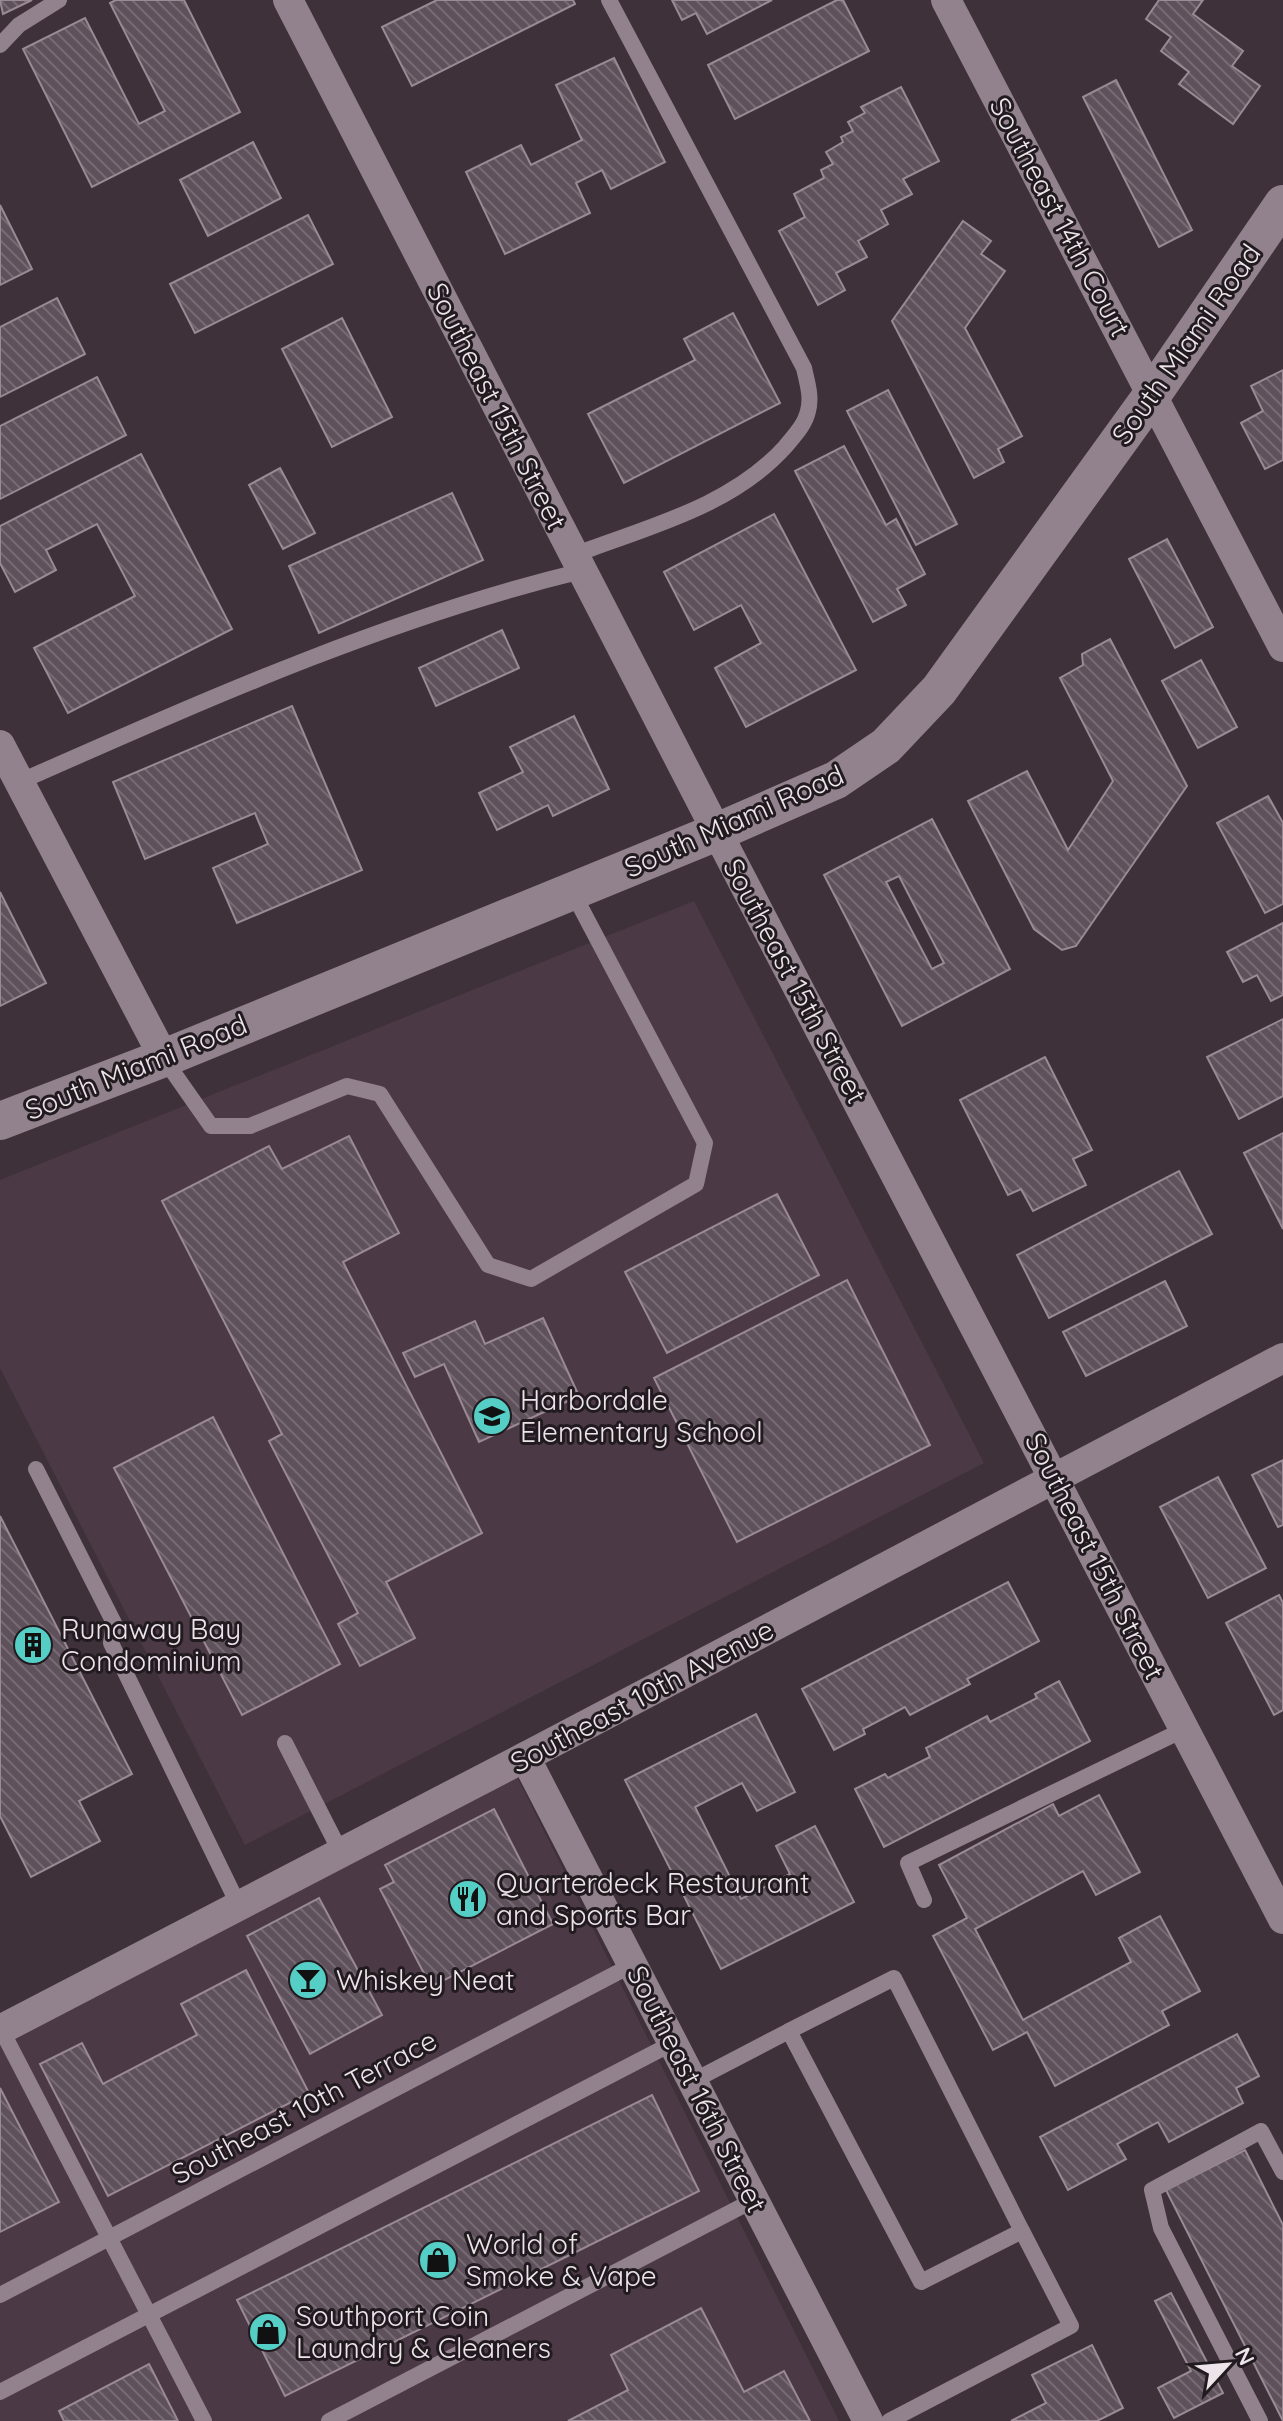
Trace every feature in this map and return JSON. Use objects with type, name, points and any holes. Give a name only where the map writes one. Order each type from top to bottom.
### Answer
[{"type":"street","name":"Southeast 15th Street","points":[[288,0],[1283,1919]]},
{"type":"street","name":"Southeast 14th Court","points":[[946,0],[1283,647]]},
{"type":"street","name":"South Miami Road","points":[[0,1121],[164,1058],[717,832],[836,780],[886,746],[939,690],[1152,395],[1283,204]]},
{"type":"street","points":[[0,745],[164,1058]]},
{"type":"street","name":"Southeast 10th Avenue","points":[[0,2029],[1283,1358]]},
{"type":"street","name":"Southeast 16th Street","points":[[525,1757],[868,2421]]},
{"type":"lane","points":[[0,45],[19,25],[59,0]]},
{"type":"lane","points":[[19,782],[229,690],[578,563],[728,494],[771,462],[798,432],[808,412],[809,390],[804,368],[609,0]]},
{"type":"lane","points":[[164,1058],[211,1126],[250,1126],[347,1086],[380,1094],[488,1265],[531,1279],[696,1184],[705,1143],[572,891]]},
{"type":"lane","points":[[36,1469],[114,1623],[111,1643],[239,1906]]},
{"type":"lane","points":[[924,1900],[908,1863],[1185,1729]]},
{"type":"lane","points":[[285,1743],[341,1853]]},
{"type":"lane","name":"Southeast 10th Terrace","points":[[0,2295],[632,1965]]},
{"type":"lane","points":[[693,2081],[894,1978],[1071,2326],[889,2421]]},
{"type":"lane","points":[[0,2029],[204,2421]]},
{"type":"lane","points":[[789,2031],[921,2282],[1022,2231]]},
{"type":"lane","points":[[0,2392],[673,2043]]},
{"type":"lane","points":[[1260,2421],[1161,2228],[1152,2190],[1261,2131],[1283,2172]]},
{"type":"lane","points":[[329,2421],[754,2200]]},
{"type":"shaded area","name":"Harbordale Elementary School","points":[[694,901],[984,1463],[245,1845],[0,1368],[0,1180]]},
{"type":"shaded area","points":[[517,1777],[839,2421],[0,2421],[0,2046]]},
{"type":"building","points":[[0,0],[32,0],[3,14]]},
{"type":"building","points":[[116,0],[184,0],[240,112],[92,187],[23,49],[85,18],[139,124],[165,111],[110,3]]},
{"type":"building","points":[[437,0],[573,0],[575,4],[412,86],[382,27]]},
{"type":"building","points":[[672,0],[772,0],[707,34],[696,13],[682,20]]},
{"type":"building","points":[[837,0],[843,0],[869,51],[735,119],[708,65]]},
{"type":"building","points":[[1159,0],[1203,0],[1193,14],[1243,51],[1232,66],[1260,86],[1233,124],[1179,84],[1189,72],[1161,51],[1171,37],[1146,19]]},
{"type":"building","points":[[614,58],[665,162],[611,189],[602,170],[576,183],[590,213],[505,254],[466,172],[521,145],[531,165],[582,140],[556,85]]},
{"type":"building","points":[[1116,80],[1192,230],[1159,247],[1083,97]]},
{"type":"building","points":[[901,87],[939,161],[903,179],[912,194],[881,210],[888,224],[858,241],[867,257],[836,273],[845,290],[818,305],[779,231],[805,217],[794,194],[824,178],[821,170],[833,164],[826,152],[843,142],[841,137],[853,131],[848,122],[865,113],[861,107]]},
{"type":"building","points":[[253,142],[281,198],[208,236],[180,180]]},
{"type":"building","points":[[0,205],[32,269],[0,285]]},
{"type":"building","points":[[308,215],[333,264],[195,333],[170,284]]},
{"type":"building","points":[[963,221],[991,241],[981,254],[1005,271],[965,328],[1022,436],[998,449],[1004,462],[974,478],[892,321]]},
{"type":"building","points":[[57,298],[85,354],[0,397],[0,327]]},
{"type":"building","points":[[733,313],[780,403],[624,483],[588,414],[695,360],[684,339]]},
{"type":"building","points":[[342,318],[392,417],[332,447],[282,349]]},
{"type":"building","points":[[1283,370],[1283,460],[1265,469],[1241,423],[1263,411],[1251,386]]},
{"type":"building","points":[[97,377],[126,435],[0,499],[0,426]]},
{"type":"building","points":[[888,390],[957,524],[916,545],[847,411]]},
{"type":"building","points":[[844,446],[886,525],[896,519],[925,574],[897,589],[906,605],[873,622],[795,471]]},
{"type":"building","points":[[141,454],[232,629],[68,713],[34,648],[135,596],[97,524],[46,550],[56,570],[15,592],[0,563],[0,526]]},
{"type":"building","points":[[280,468],[315,533],[283,549],[249,485]]},
{"type":"building","points":[[452,493],[483,560],[319,633],[289,566]]},
{"type":"building","points":[[774,514],[856,670],[746,727],[715,668],[761,643],[741,605],[694,630],[664,572]]},
{"type":"building","points":[[1167,539],[1213,627],[1175,648],[1129,559]]},
{"type":"building","points":[[502,630],[519,668],[436,706],[419,668]]},
{"type":"building","points":[[1110,639],[1187,786],[1076,946],[1062,950],[1034,929],[968,801],[1027,771],[1068,850],[1113,781],[1060,678],[1083,665],[1082,654]]},
{"type":"building","points":[[1201,660],[1237,727],[1198,748],[1162,681]]},
{"type":"building","points":[[292,706],[362,870],[237,923],[213,868],[268,844],[255,813],[145,859],[113,782]]},
{"type":"building","points":[[574,716],[609,789],[553,816],[548,805],[497,830],[479,793],[523,772],[510,747]]},
{"type":"building","points":[[1268,796],[1283,823],[1283,904],[1265,913],[1217,823]]},
{"type":"building","points":[[932,819],[1010,969],[902,1026],[824,875]],"holes":[[[899,876],[944,963],[932,969],[886,882]]]},
{"type":"building","points":[[0,892],[46,983],[0,1006]]},
{"type":"building","points":[[1283,923],[1283,995],[1271,1001],[1257,975],[1243,982],[1227,952]]},
{"type":"building","points":[[1283,1019],[1283,1096],[1239,1119],[1207,1057]]},
{"type":"building","points":[[1045,1057],[1092,1150],[1073,1159],[1086,1185],[1033,1211],[1021,1189],[1008,1195],[960,1100]]},
{"type":"building","points":[[1283,1133],[1283,1229],[1244,1153]]},
{"type":"building","points":[[349,1136],[399,1233],[343,1262],[482,1533],[386,1582],[415,1638],[360,1666],[338,1624],[358,1613],[269,1441],[282,1434],[162,1201],[269,1146],[282,1169]]},
{"type":"building","points":[[1179,1171],[1212,1234],[1049,1318],[1017,1255]]},
{"type":"building","points":[[777,1194],[819,1275],[667,1353],[625,1272]]},
{"type":"building","points":[[847,1280],[930,1445],[737,1542],[654,1378]]},
{"type":"building","points":[[1165,1281],[1187,1326],[1086,1376],[1063,1332]]},
{"type":"building","points":[[543,1318],[579,1396],[479,1442],[444,1364],[415,1377],[403,1353],[475,1321],[485,1344]]},
{"type":"building","points":[[213,1417],[340,1664],[242,1715],[114,1468]]},
{"type":"building","points":[[1283,1460],[1283,1525],[1278,1527],[1252,1475]]},
{"type":"building","points":[[1218,1477],[1266,1568],[1208,1598],[1160,1507]]},
{"type":"building","name":"Runaway Bay Condominium","points":[[0,1516],[132,1774],[79,1801],[100,1841],[31,1877],[0,1816]]},
{"type":"building","points":[[1008,1582],[1039,1641],[967,1679],[970,1684],[910,1715],[905,1707],[863,1729],[865,1734],[834,1750],[802,1689]]},
{"type":"building","points":[[1279,1595],[1283,1603],[1283,1710],[1274,1715],[1226,1623]]},
{"type":"building","points":[[1059,1681],[1090,1741],[884,1847],[855,1789],[885,1774],[888,1778],[930,1757],[926,1748],[987,1716],[990,1722],[1037,1698],[1035,1694]]},
{"type":"building","points":[[756,1714],[795,1792],[757,1811],[742,1783],[695,1807],[741,1899],[790,1874],[776,1846],[815,1826],[854,1902],[721,1969],[625,1780]]},
{"type":"building","points":[[1099,1795],[1140,1872],[1096,1895],[1083,1871],[975,1929],[1023,2020],[1131,1962],[1119,1938],[1160,1916],[1200,1991],[1162,2011],[1169,2025],[1055,2086],[1027,2032],[993,2050],[933,1936],[967,1918],[939,1865],[1053,1804],[1059,1816]]},
{"type":"building","points":[[494,1809],[553,1924],[431,1987],[380,1889],[394,1882],[385,1865]]},
{"type":"building","points":[[319,1898],[382,2015],[310,2054],[247,1936]]},
{"type":"building","points":[[246,1970],[309,2093],[108,2196],[40,2064],[82,2043],[103,2084],[197,2035],[181,2004]]},
{"type":"building","points":[[1237,2034],[1259,2076],[1236,2088],[1243,2103],[1169,2142],[1158,2122],[1117,2144],[1126,2159],[1068,2190],[1040,2137]]},
{"type":"building","points":[[0,2088],[59,2202],[0,2232]]},
{"type":"building","points":[[652,2095],[699,2191],[285,2396],[237,2300]]},
{"type":"building","points":[[1245,2150],[1283,2225],[1283,2421],[1166,2190]]},
{"type":"building","points":[[1171,2293],[1223,2393],[1174,2418],[1158,2388],[1191,2371],[1155,2301]]},
{"type":"building","points":[[701,2308],[744,2392],[784,2371],[810,2421],[568,2421],[628,2390],[611,2355]]},
{"type":"building","points":[[1092,2345],[1123,2408],[1097,2421],[1011,2421],[1046,2403],[1032,2375]]},
{"type":"building","points":[[149,2364],[178,2421],[64,2421],[59,2411]]},
{"type":"place","name":"Harbordale Elementary School","points":[[492,1416]]},
{"type":"place","name":"Runaway Bay Condominium","points":[[33,1645]]},
{"type":"place","name":"Quarterdeck Restaurant and Sports Bar","points":[[468,1899]]},
{"type":"place","name":"Whiskey Neat","points":[[308,1980]]},
{"type":"place","name":"World of Smoke & Vape","points":[[438,2260]]},
{"type":"place","name":"Southport Coin Laundry & Cleaners","points":[[268,2332]]}]
